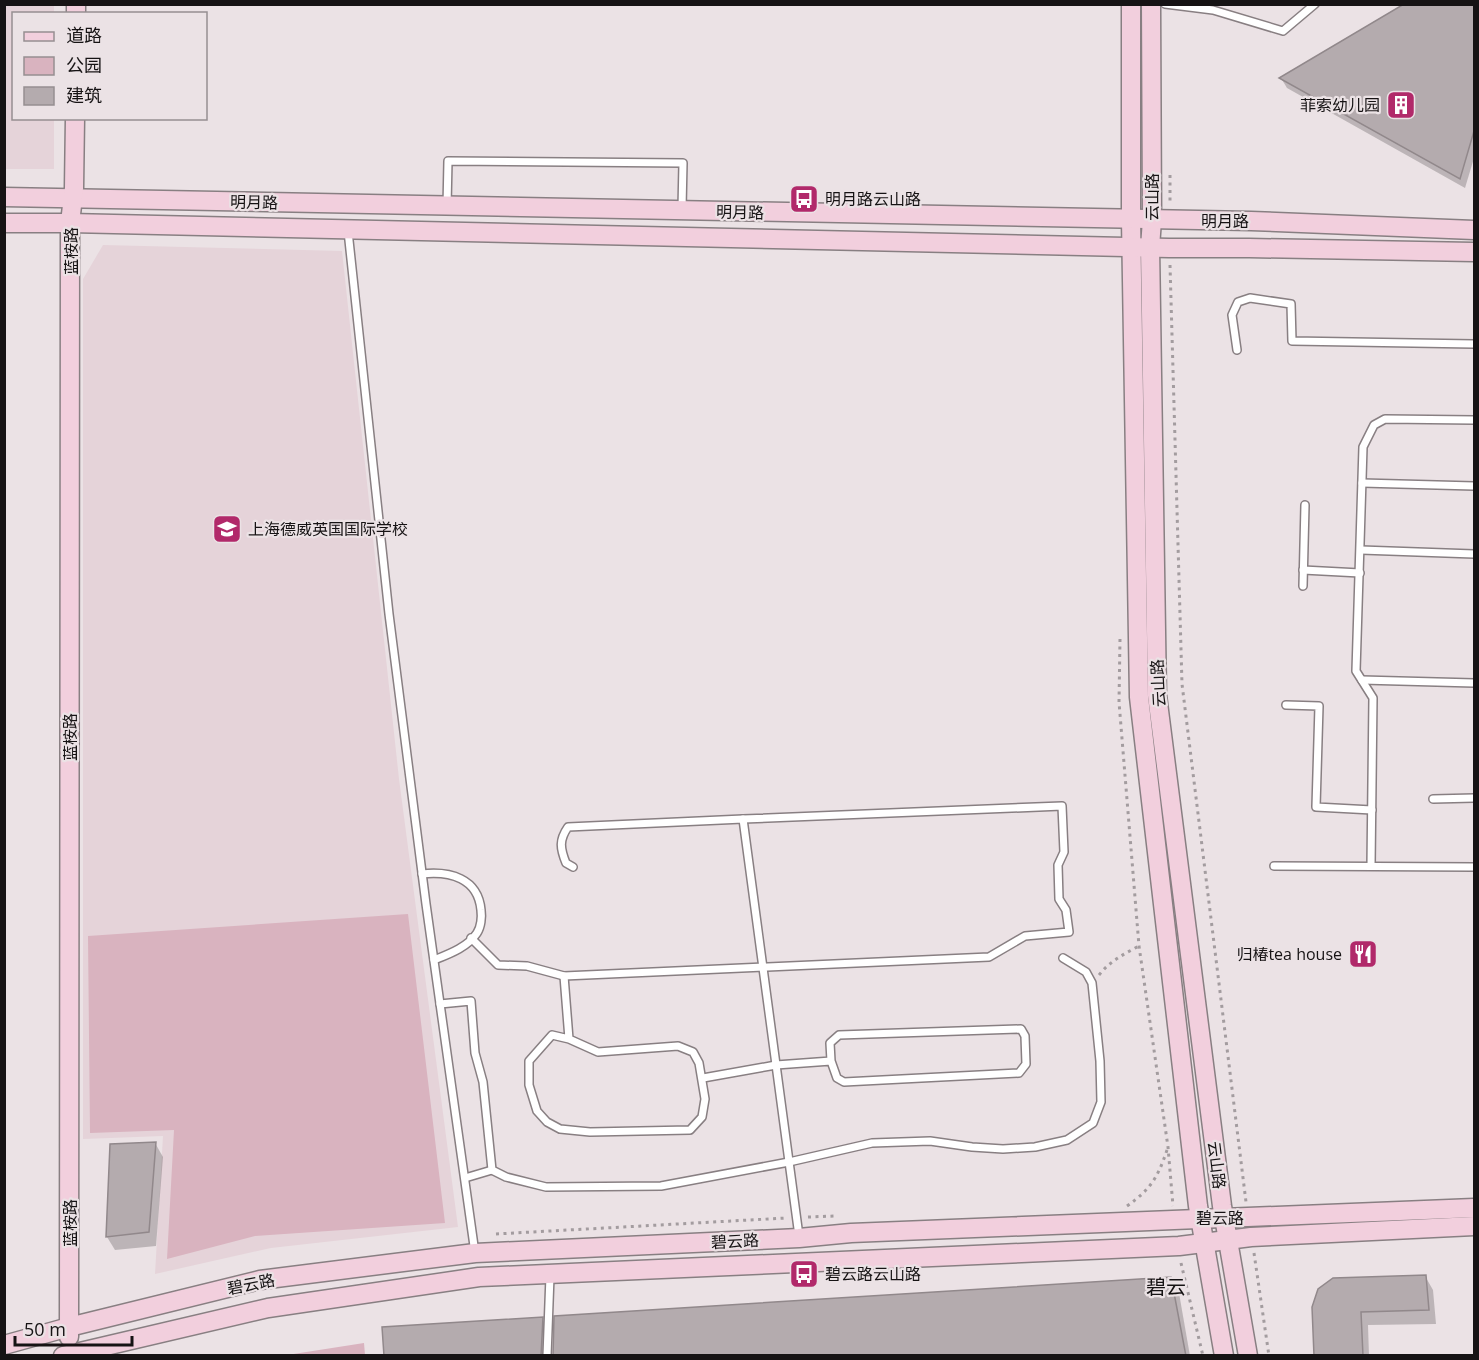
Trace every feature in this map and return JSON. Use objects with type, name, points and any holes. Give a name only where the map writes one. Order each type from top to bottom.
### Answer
[{"type":"street","name":"云山路","points":[[1131,4],[1131,220],[1141,247],[1157,695],[1228,1240],[1248,1356]]},
{"type":"street","name":"云山路","points":[[1151,4],[1161,221],[1141,247],[1139,697],[1200,1218],[1224,1356]]},
{"type":"street","name":"蓝桉路","points":[[67,1355],[69,1327],[70,223],[75,120]]},
{"type":"street","name":"明月路","points":[[4,197],[1251,221],[1474,230]]},
{"type":"street","name":"明月路","points":[[4,223],[1169,248],[1474,252]]},
{"type":"street","name":"碧云路","points":[[4,1345],[260,1280],[476,1253],[799,1238],[863,1232],[1474,1208]]},
{"type":"street","name":"碧云路","points":[[67,1355],[268,1308],[478,1277],[1179,1246],[1251,1237],[1474,1226]]},
{"type":"lane","points":[[1165,4],[1213,10],[1283,30],[1315,4]]},
{"type":"lane","points":[[447,206],[448,161],[683,164],[682,211]]},
{"type":"lane","points":[[348,229],[389,614],[422,874],[476,1253]]},
{"type":"lane","points":[[1237,350],[1232,315],[1238,302],[1250,298],[1291,304],[1292,341],[1474,344]]},
{"type":"lane","points":[[1371,866],[1373,698],[1356,670],[1363,447],[1374,424],[1386,420],[1474,420]]},
{"type":"lane","points":[[1362,483],[1474,486]]},
{"type":"lane","points":[[1303,586],[1305,505]]},
{"type":"lane","points":[[1361,550],[1474,554]]},
{"type":"lane","points":[[1303,570],[1360,573]]},
{"type":"lane","points":[[1362,680],[1474,683]]},
{"type":"lane","points":[[1286,705],[1319,706],[1316,807],[1372,810]]},
{"type":"lane","points":[[1433,799],[1474,798]]},
{"type":"lane","points":[[471,938],[498,966],[527,966],[564,976],[989,957],[1024,936],[1069,932],[1066,910],[1059,899],[1058,866],[1064,852],[1062,806],[568,827],[562,836],[562,852],[566,863],[573,867]]},
{"type":"lane","points":[[743,819],[799,1238]]},
{"type":"lane","points":[[1274,866],[1474,867]]},
{"type":"lane","points":[[422,874],[448,874],[461,878],[471,885],[479,898],[481,911],[481,922],[477,933],[460,948],[434,960]]},
{"type":"lane","points":[[465,1178],[492,1170],[506,1177],[546,1187],[661,1186],[789,1162],[872,1143],[930,1141],[972,1148],[1003,1149],[1035,1147],[1067,1140],[1093,1123],[1101,1102],[1100,1061],[1092,983],[1086,972],[1063,958]]},
{"type":"lane","points":[[564,976],[569,1039]]},
{"type":"lane","points":[[440,1004],[471,1001],[475,1053],[483,1082],[492,1170]]},
{"type":"lane","points":[[1021,1029],[1025,1036],[1026,1064],[1019,1073],[844,1082],[837,1078],[831,1061],[830,1043],[839,1035],[1021,1029]]},
{"type":"lane","points":[[552,1035],[569,1039],[598,1052],[678,1046],[693,1052],[703,1078],[705,1099],[702,1117],[690,1130],[590,1132],[560,1129],[547,1122],[537,1112],[529,1085],[529,1061],[552,1035]]},
{"type":"lane","points":[[703,1078],[776,1065],[831,1061]]},
{"type":"lane","points":[[547,1356],[550,1274]]},
{"type":"path","points":[[1161,221],[1170,175]]},
{"type":"path","points":[[1169,248],[1182,684],[1248,1218]]},
{"type":"path","points":[[1092,983],[1106,966],[1139,946]]},
{"type":"path","points":[[1123,1209],[1145,1193],[1160,1173],[1168,1147]]},
{"type":"path","points":[[1251,1237],[1269,1356]]},
{"type":"shaded area","points":[[4,5],[54,5],[54,12],[12,12],[12,120],[54,120],[54,169],[5,169]]},
{"type":"shaded area","name":"上海德威英国国际学校","points":[[103,245],[342,251],[399,779],[458,1227],[271,1248],[155,1274],[163,1136],[83,1139],[83,279]]},
{"type":"green space","points":[[408,914],[445,1223],[255,1236],[167,1259],[174,1130],[90,1133],[88,936]]},
{"type":"green space","points":[[364,1343],[365,1355],[287,1355]]},
{"type":"building","name":"菲索幼儿园","points":[[1404,4],[1474,4],[1474,131],[1460,179],[1279,78]]},
{"type":"building","points":[[156,1142],[149,1232],[106,1237],[110,1144]]},
{"type":"building","points":[[1426,1275],[1429,1310],[1361,1312],[1363,1356],[1314,1356],[1312,1307],[1318,1289],[1333,1278]]},
{"type":"building","points":[[1171,1277],[1186,1356],[553,1356],[554,1316]]},
{"type":"building","points":[[543,1317],[541,1356],[384,1356],[382,1327]]},
{"type":"place","name":"菲索幼儿园","points":[[1401,105]]},
{"type":"place","name":"明月路云山路","points":[[804,199]]},
{"type":"place","name":"上海德威英国国际学校","points":[[227,529]]},
{"type":"place","name":"归椿tea house","points":[[1363,954]]},
{"type":"place","name":"碧云路云山路","points":[[804,1274]]},
{"type":"district","name":"碧云","points":[[1166,1287]]}]
